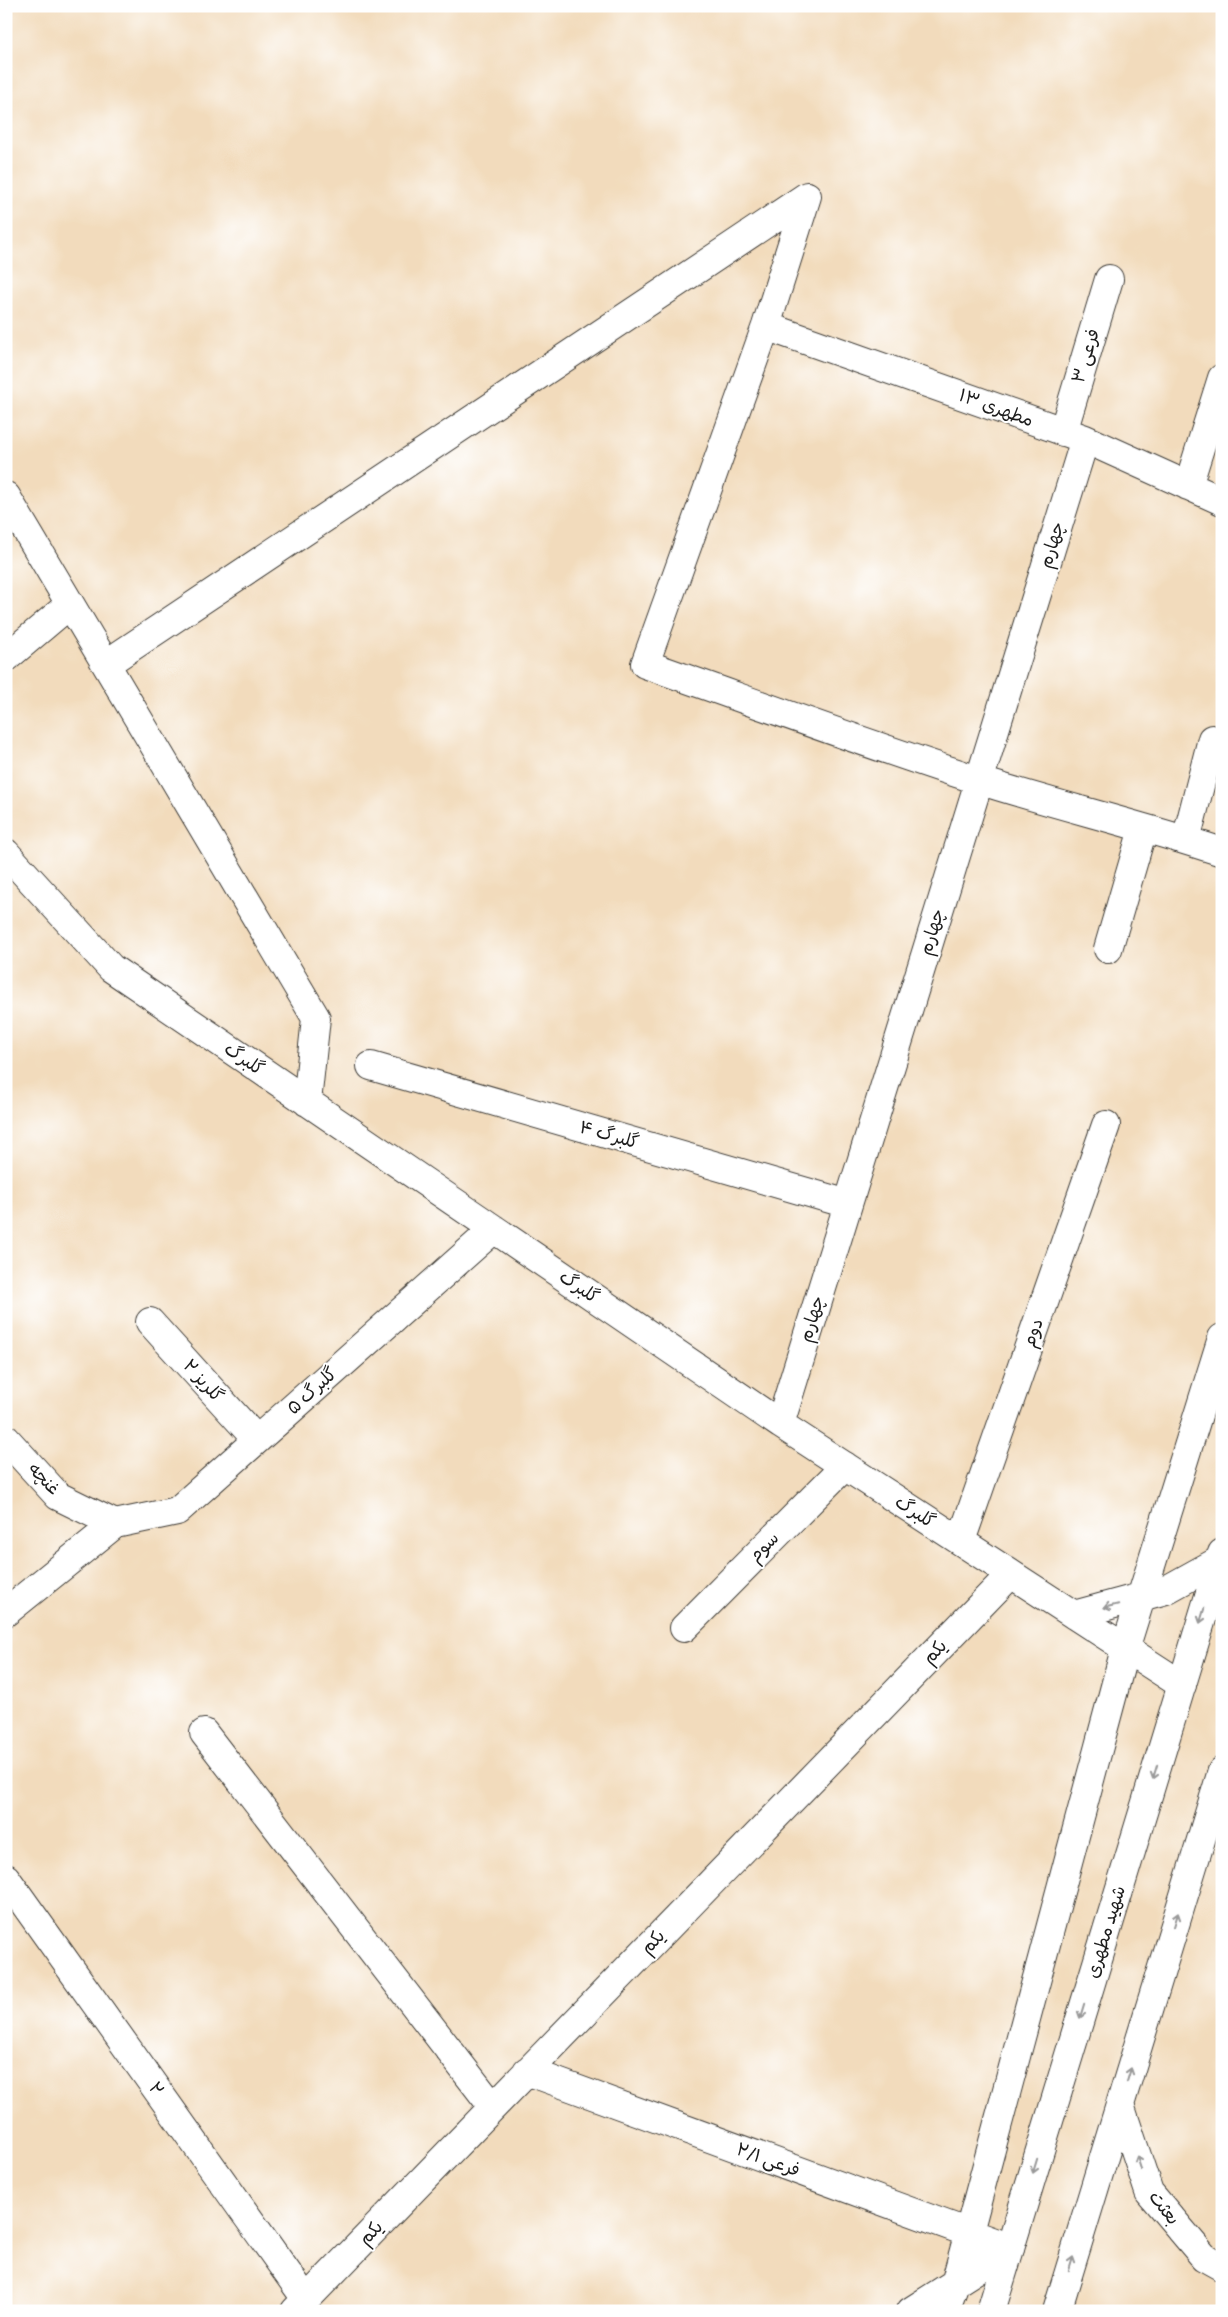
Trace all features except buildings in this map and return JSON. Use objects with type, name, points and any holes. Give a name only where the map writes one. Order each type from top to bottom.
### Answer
[{"type":"street","points":[[106,664],[807,196],[766,326],[645,664],[978,780],[1222,852]]},
{"type":"street","name":"فرعی ۳","points":[[1074,436],[1109,279]]},
{"type":"street","name":"مطهری ۱۳","points":[[766,326],[1074,436],[1222,501]]},
{"type":"street","points":[[1188,486],[1222,378]]},
{"type":"street","name":"چهارم","points":[[780,1424],[978,780],[1074,436]]},
{"type":"street","points":[[6,496],[316,1018],[307,1102]]},
{"type":"street","points":[[6,658],[70,604]]},
{"type":"street","points":[[1186,840],[1212,739]]},
{"type":"street","points":[[1108,949],[1143,829]]},
{"type":"street","name":"گلبرگ","points":[[6,853],[111,968],[780,1424],[1182,1685]]},
{"type":"street","name":"گلبرگ ۴","points":[[371,1066],[848,1204]]},
{"type":"street","name":"دوم","points":[[961,1542],[1106,1125]]},
{"type":"street","name":"گلبرگ ۵","points":[[115,1524],[176,1511],[494,1229]]},
{"type":"street","name":"گلریز ۲","points":[[150,1322],[257,1440]]},
{"type":"street","points":[[945,2311],[955,2284],[1125,1649],[1222,1338]]},
{"type":"street","name":"غنچه","points":[[6,1439],[58,1496],[115,1524]]},
{"type":"street","name":"سوم","points":[[684,1628],[845,1466]]},
{"type":"street","points":[[6,1612],[115,1524]]},
{"type":"street","points":[[1074,1615],[1140,1599],[1166,1590],[1221,1556]]},
{"type":"street","name":"شهید مطهری","points":[[991,2311],[1221,1556]]},
{"type":"street","name":"یکم","points":[[300,2305],[1011,1574]]},
{"type":"street","points":[[204,1733],[493,2107]]},
{"type":"street","points":[[1057,2311],[1222,1771]]},
{"type":"street","name":"۲","points":[[6,1878],[300,2305]]},
{"type":"street","name":"فرعی ۲/۱","points":[[528,2071],[1010,2248]]},
{"type":"street","name":"بعثت","points":[[1120,2105],[1148,2192],[1204,2258],[1222,2267]]},
{"type":"street","points":[[911,2311],[1010,2248]]}]
